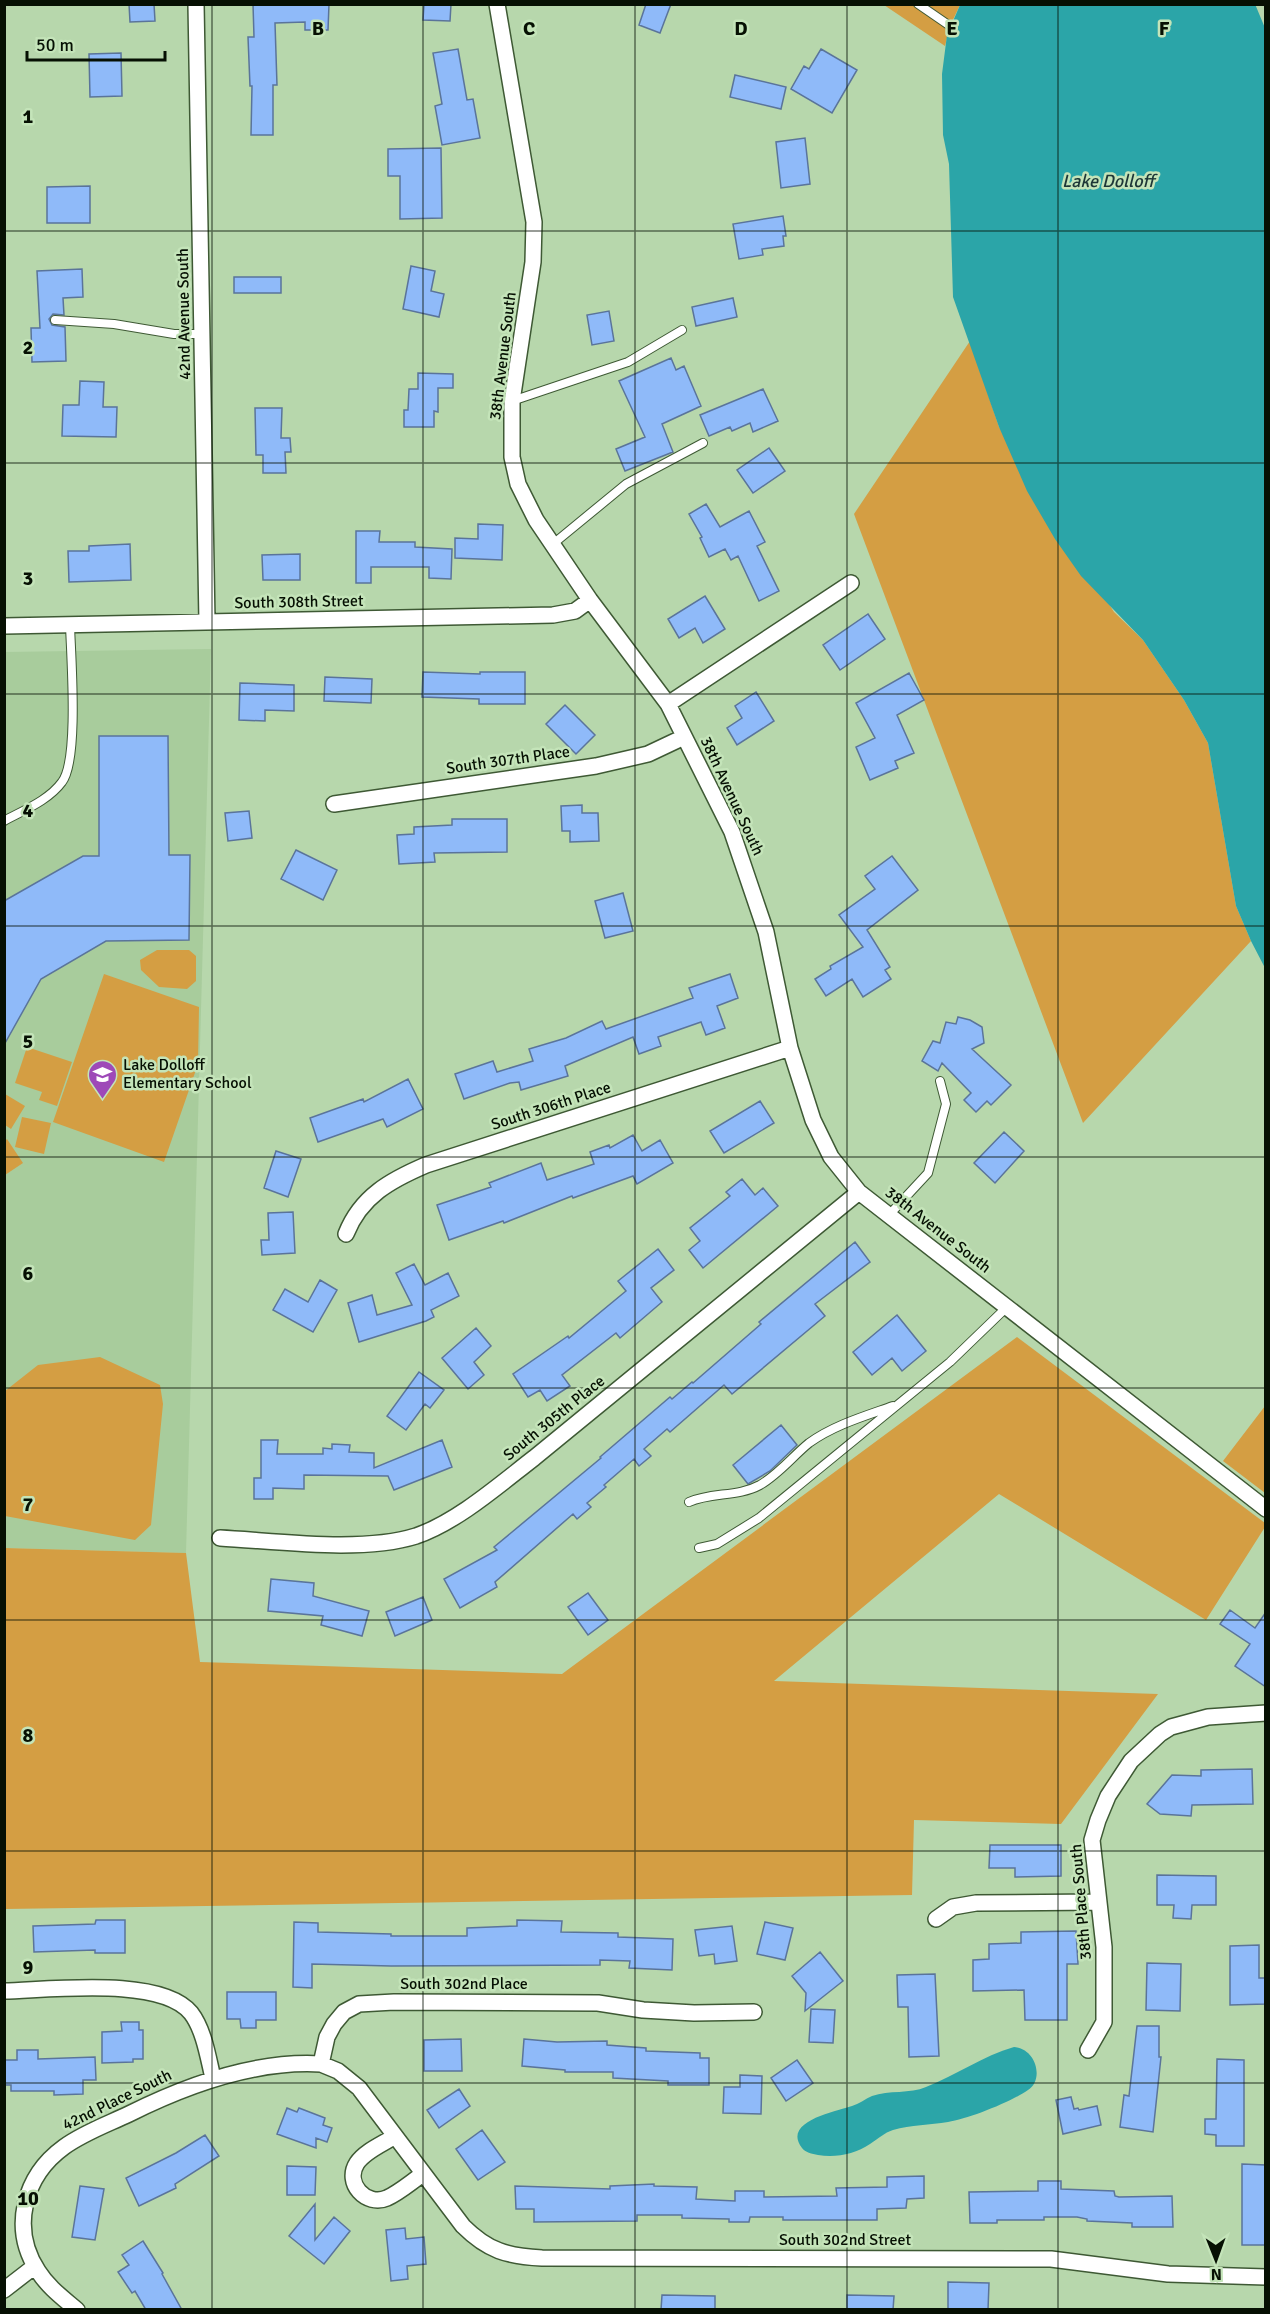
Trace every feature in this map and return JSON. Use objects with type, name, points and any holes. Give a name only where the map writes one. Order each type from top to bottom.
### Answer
[{"type":"street","name":"42nd Avenue South","points":[[196,4],[207,622]]},
{"type":"street","name":"38th Avenue South","points":[[497,4],[534,222],[533,262],[512,401],[511,438],[514,472],[524,498],[590,600],[668,704],[732,832],[752,885],[766,932],[790,1048],[805,1096],[823,1141],[841,1172],[859,1192],[1266,1509]]},
{"type":"street","points":[[668,704],[851,583]]},
{"type":"street","name":"South 308th Street","points":[[4,626],[553,615],[575,611],[590,600]]},
{"type":"street","name":"South 307th Place","points":[[334,804],[596,766],[648,754],[684,737]]},
{"type":"street","name":"South 306th Place","points":[[346,1234],[353,1218],[368,1198],[391,1181],[426,1165],[790,1048]]},
{"type":"street","name":"South 305th Place","points":[[220,1538],[380,1544],[416,1536],[450,1519],[534,1458],[859,1192]]},
{"type":"street","name":"38th Place South","points":[[1088,2050],[1104,2022],[1104,1947],[1092,1840],[1108,1796],[1131,1761],[1160,1734],[1183,1723],[1226,1714],[1266,1713]]},
{"type":"street","points":[[936,1920],[953,1907],[976,1903],[1098,1902]]},
{"type":"street","points":[[4,1991],[119,1988],[156,1993],[170,1998],[181,2004],[197,2023],[213,2078],[296,2064],[321,2064]]},
{"type":"street","name":"South 302nd Place","points":[[321,2064],[327,2037],[334,2024],[344,2012],[359,2004],[394,2002],[598,2003],[643,2010],[694,2013],[754,2012]]},
{"type":"street","name":"South 302nd Street","points":[[321,2064],[338,2071],[359,2088],[463,2226],[484,2244],[501,2253],[520,2256],[1051,2259],[1168,2274],[1266,2277]]},
{"type":"street","name":"42nd Place South","points":[[71,2305],[50,2286],[36,2266],[26,2239],[25,2207],[32,2181],[48,2161],[66,2145],[165,2096],[213,2078]]},
{"type":"street","points":[[395,2136],[358,2161],[352,2176],[358,2191],[371,2200],[387,2198],[423,2174]]},
{"type":"street","points":[[4,2290],[36,2266]]},
{"type":"street","name":"42nd Place South","points":[[52,2310],[71,2305]]},
{"type":"lane","points":[[918,4],[950,26]]},
{"type":"lane","points":[[55,320],[114,324],[174,334],[202,334]]},
{"type":"lane","points":[[512,401],[628,362],[682,330]]},
{"type":"lane","points":[[553,544],[626,484],[703,443]]},
{"type":"lane","points":[[4,821],[53,792],[64,781],[68,773],[72,745],[70,625]]},
{"type":"lane","points":[[889,1215],[928,1173],[946,1104],[940,1081]]},
{"type":"lane","points":[[699,1548],[717,1544],[759,1518],[950,1362],[1007,1307]]},
{"type":"lane","points":[[689,1502],[700,1498],[728,1495],[759,1485],[810,1443],[831,1429],[900,1403]]},
{"type":"shaded area","points":[[884,5],[960,5],[950,26],[945,46]]},
{"type":"shaded area","points":[[970,341],[999,427],[1114,612],[1143,640],[1184,700],[1208,743],[1236,906],[1251,941],[1083,1123],[854,514]]},
{"type":"shaded area","name":"Lake Dolloff Elementary School","points":[[211,649],[186,1553],[5,1548],[5,652]]},
{"type":"shaded area","points":[[157,950],[189,950],[196,956],[196,981],[187,989],[159,987],[141,970],[140,960]]},
{"type":"shaded area","points":[[104,974],[199,1007],[198,1064],[164,1162],[53,1122]]},
{"type":"shaded area","points":[[27,1047],[72,1062],[57,1106],[39,1100],[42,1092],[15,1083]]},
{"type":"shaded area","points":[[5,1094],[25,1106],[11,1129],[5,1125]]},
{"type":"shaded area","points":[[22,1117],[51,1123],[44,1154],[15,1147]]},
{"type":"shaded area","points":[[7,1139],[23,1163],[5,1175],[5,1141]]},
{"type":"shaded area","points":[[1017,1337],[1265,1523],[1265,1527],[1206,1620],[999,1494],[774,1681],[1158,1694],[1061,1824],[914,1820],[912,1895],[5,1909],[5,1548],[186,1553],[200,1662],[562,1674]]},
{"type":"shaded area","points":[[100,1357],[160,1385],[163,1404],[151,1525],[135,1540],[5,1516],[5,1391],[38,1365]]},
{"type":"shaded area","points":[[1265,1406],[1265,1493],[1223,1461]]},
{"type":"water","name":"Lake Dolloff","points":[[1255,4],[1265,28],[1265,968],[1236,906],[1208,743],[1184,700],[1143,640],[1081,576],[1055,539],[1027,491],[999,427],[953,297],[949,164],[943,135],[942,74],[947,35],[960,5]]},
{"type":"water","points":[[1014,2047],[1028,2053],[1036,2066],[1037,2073],[1033,2085],[1021,2095],[978,2114],[941,2123],[893,2130],[858,2150],[845,2154],[825,2156],[805,2151],[802,2148],[798,2139],[799,2131],[805,2124],[824,2114],[855,2105],[872,2096],[913,2091],[926,2087],[991,2055]]},
{"type":"building","points":[[129,4],[154,4],[155,21],[130,22]]},
{"type":"building","points":[[253,4],[329,4],[328,30],[305,30],[305,22],[275,23],[277,85],[273,85],[273,135],[251,135],[252,86],[250,86],[248,37],[254,37]]},
{"type":"building","points":[[424,4],[451,4],[450,21],[423,20]]},
{"type":"building","points":[[646,4],[671,4],[660,33],[639,25]]},
{"type":"building","points":[[458,49],[467,100],[473,99],[480,138],[442,145],[435,106],[442,104],[433,53]]},
{"type":"building","points":[[821,49],[857,70],[832,113],[791,89],[804,66],[809,69]]},
{"type":"building","points":[[121,53],[122,96],[90,97],[89,54]]},
{"type":"building","points":[[735,75],[786,87],[781,109],[730,97]]},
{"type":"building","points":[[805,138],[810,184],[781,188],[776,142]]},
{"type":"building","points":[[441,148],[442,218],[400,219],[400,176],[388,176],[388,149]]},
{"type":"building","points":[[90,186],[90,223],[47,223],[47,187]]},
{"type":"building","points":[[783,216],[786,236],[783,236],[784,246],[762,249],[763,255],[739,259],[733,224]]},
{"type":"building","points":[[411,266],[435,271],[431,291],[444,294],[439,317],[403,309]]},
{"type":"building","points":[[82,269],[83,297],[63,298],[64,315],[53,314],[49,319],[52,325],[65,327],[66,361],[32,362],[31,328],[40,328],[37,271]]},
{"type":"building","points":[[234,277],[281,277],[281,293],[234,293]]},
{"type":"building","points":[[733,298],[737,317],[696,326],[692,307]]},
{"type":"building","points":[[609,311],[614,341],[592,345],[587,315]]},
{"type":"building","points":[[671,358],[676,370],[684,366],[701,406],[662,424],[673,452],[625,471],[616,449],[645,437],[619,381]]},
{"type":"building","points":[[418,373],[453,374],[453,388],[438,388],[438,412],[434,411],[434,427],[404,427],[404,410],[408,410],[409,389],[418,389]]},
{"type":"building","points":[[80,381],[104,382],[103,407],[117,407],[116,437],[62,436],[63,405],[79,405]]},
{"type":"building","points":[[763,389],[778,421],[753,432],[750,423],[732,431],[730,427],[709,436],[700,415]]},
{"type":"building","points":[[255,408],[282,408],[281,438],[290,438],[291,452],[285,452],[286,473],[263,473],[263,455],[256,455]]},
{"type":"building","points":[[769,448],[785,471],[753,493],[737,470]]},
{"type":"building","points":[[706,504],[720,527],[749,511],[765,542],[757,546],[779,591],[759,601],[738,556],[731,560],[725,549],[709,557],[700,538],[702,537],[689,514]]},
{"type":"building","points":[[478,524],[503,525],[502,560],[455,558],[455,538],[478,539]]},
{"type":"building","points":[[356,531],[380,531],[379,542],[415,542],[415,547],[452,549],[451,579],[429,578],[429,567],[371,567],[371,583],[356,583]]},
{"type":"building","points":[[130,544],[131,580],[69,582],[68,551],[89,551],[89,546]]},
{"type":"building","points":[[300,554],[300,580],[263,580],[262,555]]},
{"type":"building","points":[[705,596],[725,629],[703,643],[695,628],[679,638],[668,619]]},
{"type":"building","points":[[868,614],[885,639],[840,670],[823,645]]},
{"type":"building","points":[[423,672],[480,674],[480,672],[525,672],[525,704],[479,704],[479,699],[422,697]]},
{"type":"building","points":[[909,673],[924,700],[897,715],[914,753],[895,761],[898,768],[870,780],[856,747],[875,738],[856,703]]},
{"type":"building","points":[[325,677],[372,679],[371,703],[324,701]]},
{"type":"building","points":[[240,683],[294,685],[294,711],[265,710],[265,721],[239,720]]},
{"type":"building","points":[[756,692],[774,721],[737,745],[727,728],[742,718],[735,706]]},
{"type":"building","points":[[565,705],[595,735],[576,754],[546,724]]},
{"type":"building","points":[[99,736],[168,736],[169,855],[190,855],[189,940],[106,941],[41,979],[4,1045],[4,901],[83,856],[99,856]]},
{"type":"building","points":[[582,805],[582,813],[598,813],[599,841],[570,842],[570,831],[562,831],[561,806]]},
{"type":"building","points":[[249,811],[252,838],[228,841],[225,813]]},
{"type":"building","points":[[452,819],[507,819],[507,852],[434,853],[435,862],[399,864],[397,835],[414,834],[414,827],[452,825]]},
{"type":"building","points":[[296,850],[337,870],[323,900],[281,879]]},
{"type":"building","points":[[892,856],[918,890],[867,930],[890,967],[885,970],[891,979],[863,997],[852,979],[826,996],[815,979],[831,969],[830,966],[863,947],[839,915],[875,889],[865,876]]},
{"type":"building","points":[[623,893],[633,931],[605,938],[595,901]]},
{"type":"building","points":[[730,974],[738,998],[717,1006],[725,1028],[706,1035],[701,1022],[658,1037],[661,1046],[639,1054],[633,1037],[565,1066],[568,1076],[521,1090],[519,1082],[510,1083],[464,1099],[455,1074],[493,1061],[497,1072],[533,1061],[529,1049],[566,1038],[602,1021],[606,1029],[693,998],[689,988]]},
{"type":"building","points":[[958,1017],[970,1020],[982,1027],[984,1043],[972,1049],[1011,1085],[991,1105],[987,1101],[976,1112],[964,1100],[971,1093],[942,1063],[938,1071],[922,1061],[933,1041],[940,1043],[946,1022],[956,1024]]},
{"type":"building","points":[[408,1079],[423,1109],[387,1127],[383,1119],[318,1142],[310,1118],[363,1099],[364,1102]]},
{"type":"building","points":[[760,1101],[774,1123],[724,1153],[710,1131]]},
{"type":"building","points":[[1004,1132],[1024,1151],[995,1183],[974,1163]]},
{"type":"building","points":[[633,1135],[642,1151],[660,1140],[673,1163],[637,1184],[633,1176],[573,1198],[572,1196],[504,1223],[503,1221],[449,1240],[437,1205],[491,1187],[489,1183],[541,1163],[547,1180],[594,1164],[590,1152],[609,1145],[610,1148]]},
{"type":"building","points":[[276,1151],[301,1159],[288,1197],[264,1188]]},
{"type":"building","points":[[742,1179],[755,1195],[763,1188],[778,1206],[703,1268],[689,1250],[700,1241],[690,1228],[730,1196],[726,1192]]},
{"type":"building","points":[[293,1212],[295,1253],[262,1255],[261,1240],[269,1240],[268,1213]]},
{"type":"building","points":[[855,1242],[870,1262],[815,1304],[825,1316],[732,1394],[724,1385],[670,1432],[667,1429],[644,1449],[651,1456],[639,1466],[634,1459],[604,1485],[606,1487],[587,1503],[591,1507],[577,1519],[573,1514],[495,1582],[497,1587],[460,1608],[444,1579],[497,1550],[494,1547],[670,1397],[672,1399],[693,1383],[761,1324],[759,1322]]},
{"type":"building","points":[[658,1249],[674,1270],[651,1288],[662,1302],[620,1338],[616,1333],[562,1375],[570,1386],[547,1401],[540,1390],[528,1397],[513,1374],[568,1336],[569,1338],[626,1291],[618,1281]]},
{"type":"building","points":[[414,1264],[425,1285],[448,1273],[459,1296],[431,1310],[434,1317],[426,1321],[359,1342],[348,1303],[372,1295],[377,1315],[412,1305],[396,1273]]},
{"type":"building","points":[[320,1280],[337,1290],[313,1332],[273,1310],[285,1289],[308,1302]]},
{"type":"building","points":[[897,1315],[926,1351],[902,1371],[892,1358],[872,1375],[853,1352]]},
{"type":"building","points":[[476,1328],[491,1346],[474,1362],[484,1375],[468,1389],[442,1358]]},
{"type":"building","points":[[419,1372],[444,1390],[430,1408],[425,1404],[406,1430],[387,1416]]},
{"type":"building","points":[[781,1425],[797,1445],[770,1471],[748,1484],[733,1465]]},
{"type":"building","points":[[261,1440],[278,1440],[277,1454],[323,1454],[323,1448],[332,1449],[332,1444],[350,1445],[349,1452],[374,1453],[374,1468],[442,1440],[452,1467],[394,1490],[388,1476],[304,1475],[304,1489],[273,1488],[273,1499],[254,1499],[254,1478],[261,1478]]},
{"type":"building","points":[[271,1579],[314,1583],[313,1596],[369,1611],[362,1636],[321,1625],[323,1616],[268,1611]]},
{"type":"building","points":[[588,1593],[608,1620],[588,1635],[568,1607]]},
{"type":"building","points":[[423,1597],[432,1620],[395,1636],[386,1612]]},
{"type":"building","points":[[1230,1610],[1255,1628],[1266,1612],[1266,1687],[1235,1666],[1250,1644],[1220,1624]]},
{"type":"building","points":[[1252,1769],[1253,1804],[1192,1805],[1191,1816],[1160,1814],[1147,1804],[1172,1775],[1201,1776],[1201,1770]]},
{"type":"building","points":[[990,1845],[1061,1845],[1061,1876],[1015,1877],[1015,1868],[989,1868]]},
{"type":"building","points":[[1157,1875],[1216,1876],[1216,1905],[1192,1905],[1191,1919],[1173,1918],[1174,1905],[1157,1905]]},
{"type":"building","points":[[96,1920],[125,1920],[125,1953],[95,1953],[95,1950],[34,1952],[33,1926],[95,1924]]},
{"type":"building","points":[[517,1920],[562,1921],[561,1932],[618,1933],[618,1937],[673,1939],[672,1970],[629,1968],[630,1961],[600,1960],[600,1965],[312,1964],[312,1988],[293,1987],[294,1922],[318,1923],[318,1932],[391,1934],[391,1936],[467,1936],[467,1928],[517,1926]]},
{"type":"building","points":[[765,1922],[793,1928],[785,1960],[757,1954]]},
{"type":"building","points":[[732,1926],[737,1961],[715,1964],[714,1954],[699,1956],[695,1930]]},
{"type":"building","points":[[1076,1931],[1078,1964],[1067,1964],[1067,2020],[1025,2020],[1024,1990],[973,1991],[973,1960],[989,1959],[989,1944],[1021,1943],[1021,1932]]},
{"type":"building","points":[[1259,1945],[1259,1978],[1265,1978],[1265,2004],[1230,2005],[1230,1946]]},
{"type":"building","points":[[820,1952],[843,1981],[805,2011],[806,1993],[792,1976]]},
{"type":"building","points":[[1147,1963],[1181,1964],[1180,2011],[1146,2010]]},
{"type":"building","points":[[935,1974],[939,2056],[909,2057],[908,2007],[898,2007],[897,1975]]},
{"type":"building","points":[[227,1992],[276,1992],[276,2020],[256,2020],[256,2028],[241,2028],[240,2019],[227,2019]]},
{"type":"building","points":[[811,2009],[835,2010],[833,2043],[809,2042]]},
{"type":"building","points":[[121,2022],[139,2022],[139,2030],[143,2030],[143,2059],[133,2059],[133,2062],[102,2063],[102,2032],[122,2031]]},
{"type":"building","points":[[1137,2026],[1159,2026],[1159,2057],[1161,2057],[1153,2132],[1120,2127],[1124,2095],[1129,2096]]},
{"type":"building","points":[[461,2039],[462,2071],[424,2071],[424,2040]]},
{"type":"building","points":[[524,2039],[557,2042],[607,2041],[607,2045],[646,2048],[646,2051],[700,2053],[700,2058],[709,2058],[709,2085],[668,2085],[668,2081],[613,2078],[613,2072],[565,2072],[565,2070],[522,2066]]},
{"type":"building","points":[[17,2050],[38,2050],[38,2059],[95,2057],[96,2080],[83,2080],[83,2094],[54,2095],[54,2091],[11,2091],[11,2085],[4,2085],[4,2060],[17,2060]]},
{"type":"building","points":[[1217,2059],[1244,2060],[1244,2146],[1216,2146],[1216,2135],[1205,2134],[1205,2119],[1216,2119]]},
{"type":"building","points":[[797,2060],[813,2083],[786,2101],[771,2078]]},
{"type":"building","points":[[740,2075],[762,2076],[761,2114],[723,2113],[724,2087],[740,2087]]},
{"type":"building","points":[[459,2089],[470,2106],[439,2128],[427,2110]]},
{"type":"building","points":[[1071,2097],[1074,2109],[1097,2106],[1101,2125],[1063,2134],[1056,2100]]},
{"type":"building","points":[[287,2108],[297,2112],[299,2108],[325,2118],[323,2125],[332,2128],[327,2142],[316,2138],[316,2148],[277,2134]]},
{"type":"building","points":[[482,2130],[505,2162],[478,2180],[456,2149]]},
{"type":"building","points":[[205,2135],[219,2156],[175,2184],[176,2188],[139,2206],[126,2178],[176,2153]]},
{"type":"building","points":[[1242,2164],[1266,2165],[1266,2245],[1242,2245]]},
{"type":"building","points":[[287,2166],[316,2167],[315,2195],[287,2195]]},
{"type":"building","points":[[924,2176],[924,2198],[907,2199],[906,2208],[877,2209],[877,2220],[783,2220],[783,2217],[750,2217],[749,2222],[729,2222],[729,2219],[682,2218],[682,2215],[637,2215],[637,2221],[534,2222],[534,2209],[516,2209],[515,2186],[610,2189],[610,2186],[654,2184],[654,2186],[697,2187],[696,2199],[735,2201],[735,2191],[764,2191],[764,2197],[837,2196],[836,2188],[887,2187],[887,2177]]},
{"type":"building","points":[[1038,2181],[1061,2181],[1061,2189],[1114,2191],[1115,2196],[1119,2197],[1172,2196],[1173,2227],[1132,2227],[1132,2223],[1087,2221],[1087,2219],[1077,2217],[1044,2217],[1044,2220],[997,2220],[997,2223],[970,2223],[969,2192],[1038,2191]]},
{"type":"building","points":[[80,2186],[104,2189],[95,2240],[72,2237]]},
{"type":"building","points":[[315,2204],[315,2240],[334,2217],[350,2231],[324,2264],[289,2236]]},
{"type":"building","points":[[405,2228],[406,2239],[424,2237],[426,2264],[407,2266],[408,2279],[391,2281],[386,2230]]},
{"type":"building","points":[[143,2241],[182,2310],[146,2310],[135,2291],[132,2293],[118,2272],[129,2265],[122,2255]]},
{"type":"building","points":[[948,2282],[989,2283],[988,2310],[948,2310]]},
{"type":"building","points":[[662,2295],[715,2296],[715,2310],[661,2310]]},
{"type":"building","points":[[847,2295],[894,2296],[893,2310],[847,2310]]},
{"type":"place","name":"Lake Dolloff Elementary School","points":[[102,1100]]}]
